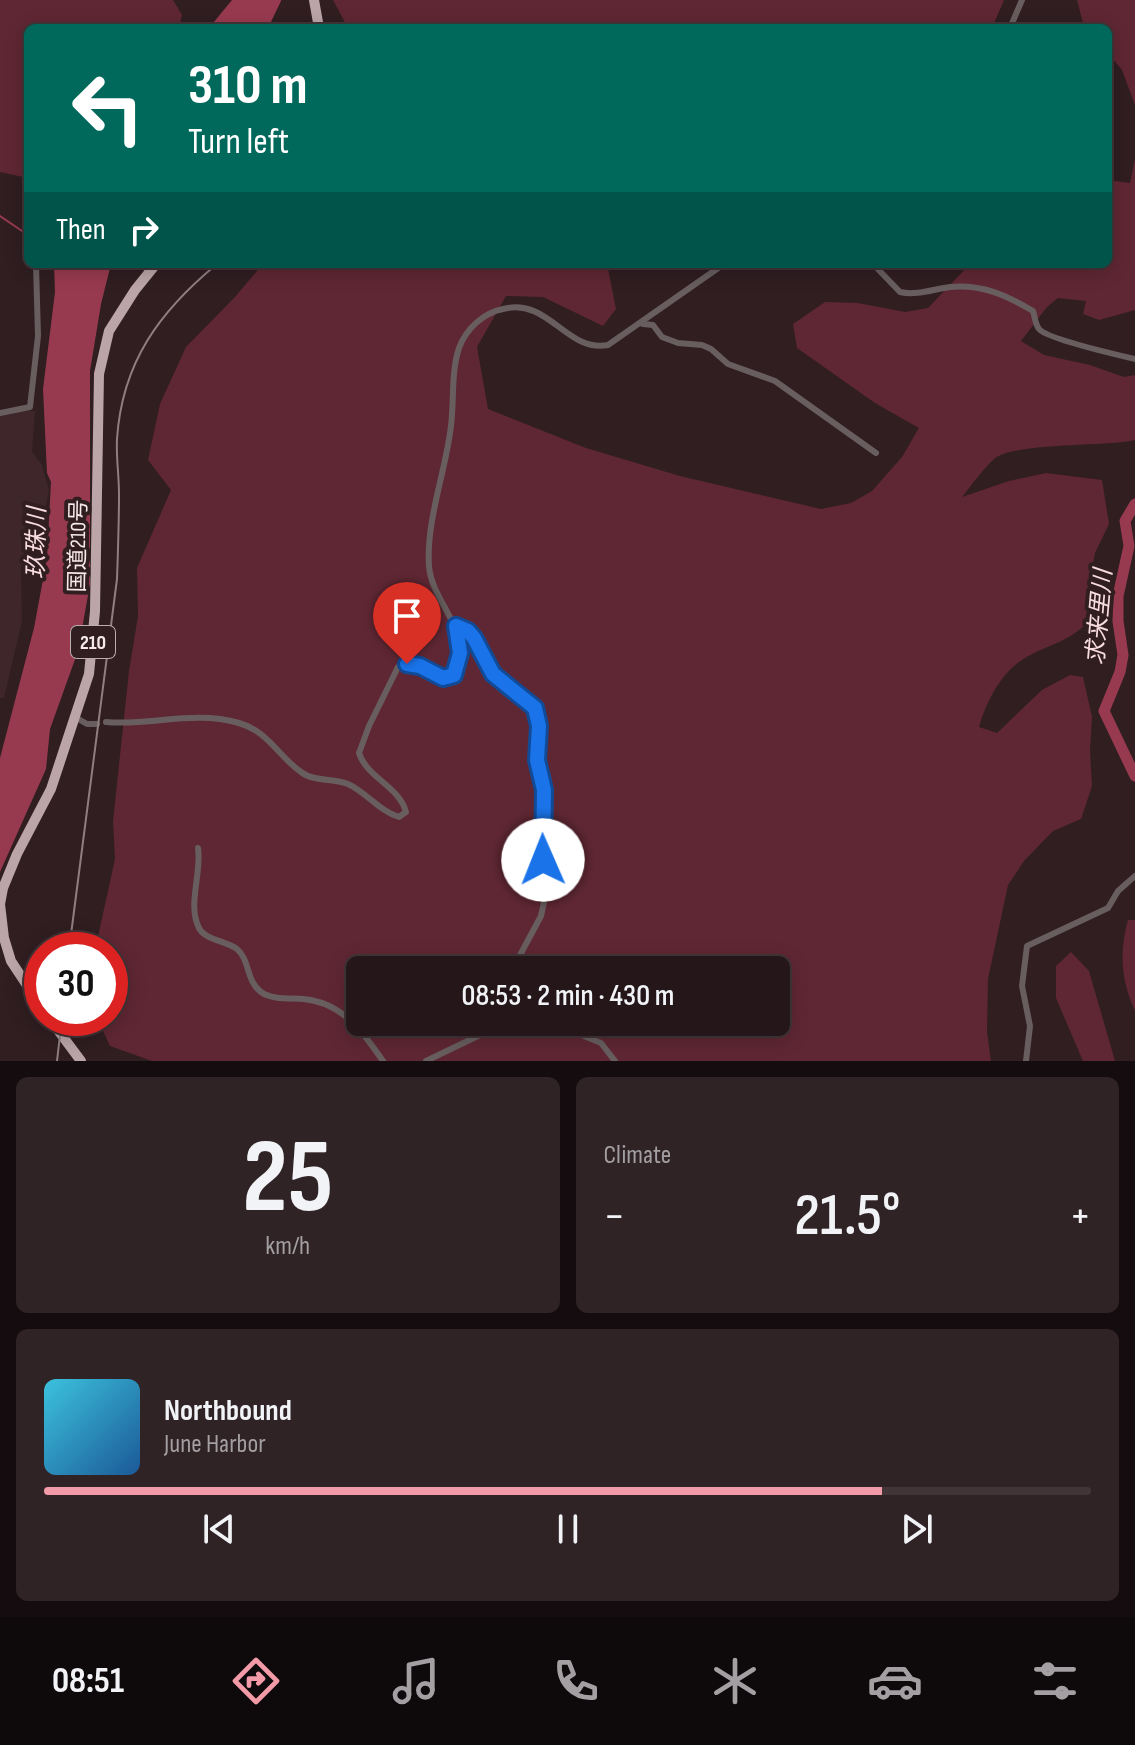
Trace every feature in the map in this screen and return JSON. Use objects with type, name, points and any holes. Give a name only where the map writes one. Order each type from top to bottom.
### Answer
[{"type":"highway","points":[[314,0],[318,24]]},
{"type":"highway","name":"国道210号","points":[[24,981],[11,961],[4,938],[0,904],[17,854],[51,789],[89,674],[94,638],[99,509],[99,374],[109,331],[153,268]]},
{"type":"highway","points":[[62,1036],[81,1061]]},
{"type":"street","points":[[1012,24],[1022,0]]},
{"type":"street","points":[[0,413],[30,407],[38,336],[36,268]]},
{"type":"street","points":[[106,722],[126,724],[181,717],[215,718],[240,723],[268,738],[299,771],[313,778],[345,783],[399,817],[406,812],[403,803],[363,762],[360,748],[398,667],[413,664],[443,678],[454,675],[460,653],[456,626],[435,590],[429,564],[435,507],[451,429],[454,377],[466,334],[478,320],[506,308],[523,308],[544,315],[579,342],[593,346],[613,344],[718,268]]},
{"type":"street","points":[[877,268],[900,292],[984,287],[1033,311],[1037,327],[1042,332],[1135,359]]},
{"type":"street","points":[[639,325],[653,325],[662,337],[678,343],[702,345],[728,364],[775,381],[876,453]]},
{"type":"street","points":[[456,626],[468,631],[474,638],[493,674],[535,708],[539,726],[537,760],[544,799],[544,902],[541,916],[520,956]]},
{"type":"street","points":[[75,717],[87,724],[97,724]]},
{"type":"street","points":[[198,848],[200,858],[195,898],[199,928],[204,934],[235,948],[243,956],[252,980],[261,992],[275,997],[311,1000],[337,1010],[366,1035],[383,1061]]},
{"type":"street","points":[[1026,1061],[1030,1026],[1022,986],[1027,946],[1108,908],[1118,891],[1135,876]]},
{"type":"street","points":[[426,1061],[478,1036]]},
{"type":"street","points":[[584,1036],[601,1043],[615,1061]]},
{"type":"shaded area","points":[[0,0],[173,0],[182,15],[180,24],[24,24],[24,177],[0,172]]},
{"type":"shaded area","points":[[232,0],[281,0],[270,24],[212,24]]},
{"type":"shaded area","points":[[333,0],[1004,0],[994,24],[346,24]]},
{"type":"shaded area","points":[[1077,0],[1135,0],[1135,105],[1122,70],[1112,58],[1112,24],[1083,23]]},
{"type":"shaded area","points":[[1135,159],[1135,310],[1099,320],[1083,314],[1086,301],[1058,298],[1047,307],[1021,341],[1044,355],[1090,365],[1124,377],[1135,375],[1135,440],[1039,447],[1005,454],[990,463],[962,497],[1009,481],[1046,473],[1102,480],[1109,524],[1095,553],[1089,582],[1087,623],[1071,636],[1014,666],[995,690],[979,727],[997,733],[1042,690],[1070,675],[1083,677],[1092,717],[1092,786],[1081,819],[1053,831],[1024,861],[1008,885],[988,979],[987,1032],[991,1061],[152,1061],[110,1046],[105,1036],[128,1036],[128,932],[99,932],[115,859],[113,821],[138,616],[137,568],[171,490],[148,460],[160,404],[186,347],[260,268],[608,268],[616,309],[603,326],[543,297],[506,296],[477,347],[488,409],[586,448],[680,476],[821,509],[851,503],[872,491],[902,457],[919,428],[875,403],[797,348],[793,324],[825,302],[858,303],[905,312],[928,308],[966,268],[1112,268],[1112,181],[1130,183]]},
{"type":"shaded area","points":[[54,268],[110,268],[90,371],[90,584],[78,651],[50,729],[46,769],[0,872],[0,758],[34,628],[47,558],[51,482],[47,473],[43,389],[55,292]]},
{"type":"shaded area","points":[[0,411],[35,411],[32,452],[42,465],[49,490],[38,549],[21,567],[22,621],[4,698],[0,698]]},
{"type":"shaded area","points":[[1128,920],[1135,920],[1135,1011],[1123,966]]},
{"type":"shaded area","points":[[1071,952],[1089,971],[1115,1061],[1083,1061],[1056,998],[1056,966]]},
{"type":"waterway","points":[[0,216],[24,232]]},
{"type":"waterway","name":"求来里川","points":[[1135,504],[1125,521],[1129,546],[1118,596],[1123,655],[1120,672],[1104,711],[1135,776]]},
{"type":"railway","points":[[71,932],[117,579],[120,411],[136,362],[148,340],[178,300],[213,268]]},
{"type":"railway","points":[[57,1061],[60,1036]]},
{"type":"route","points":[[407,664],[420,666],[443,678],[454,675],[460,653],[456,626],[468,631],[474,638],[493,674],[535,708],[539,726],[537,760],[544,790],[543,860]]},
{"type":"water label","name":"玖珠川","points":[[36,543]]}]
